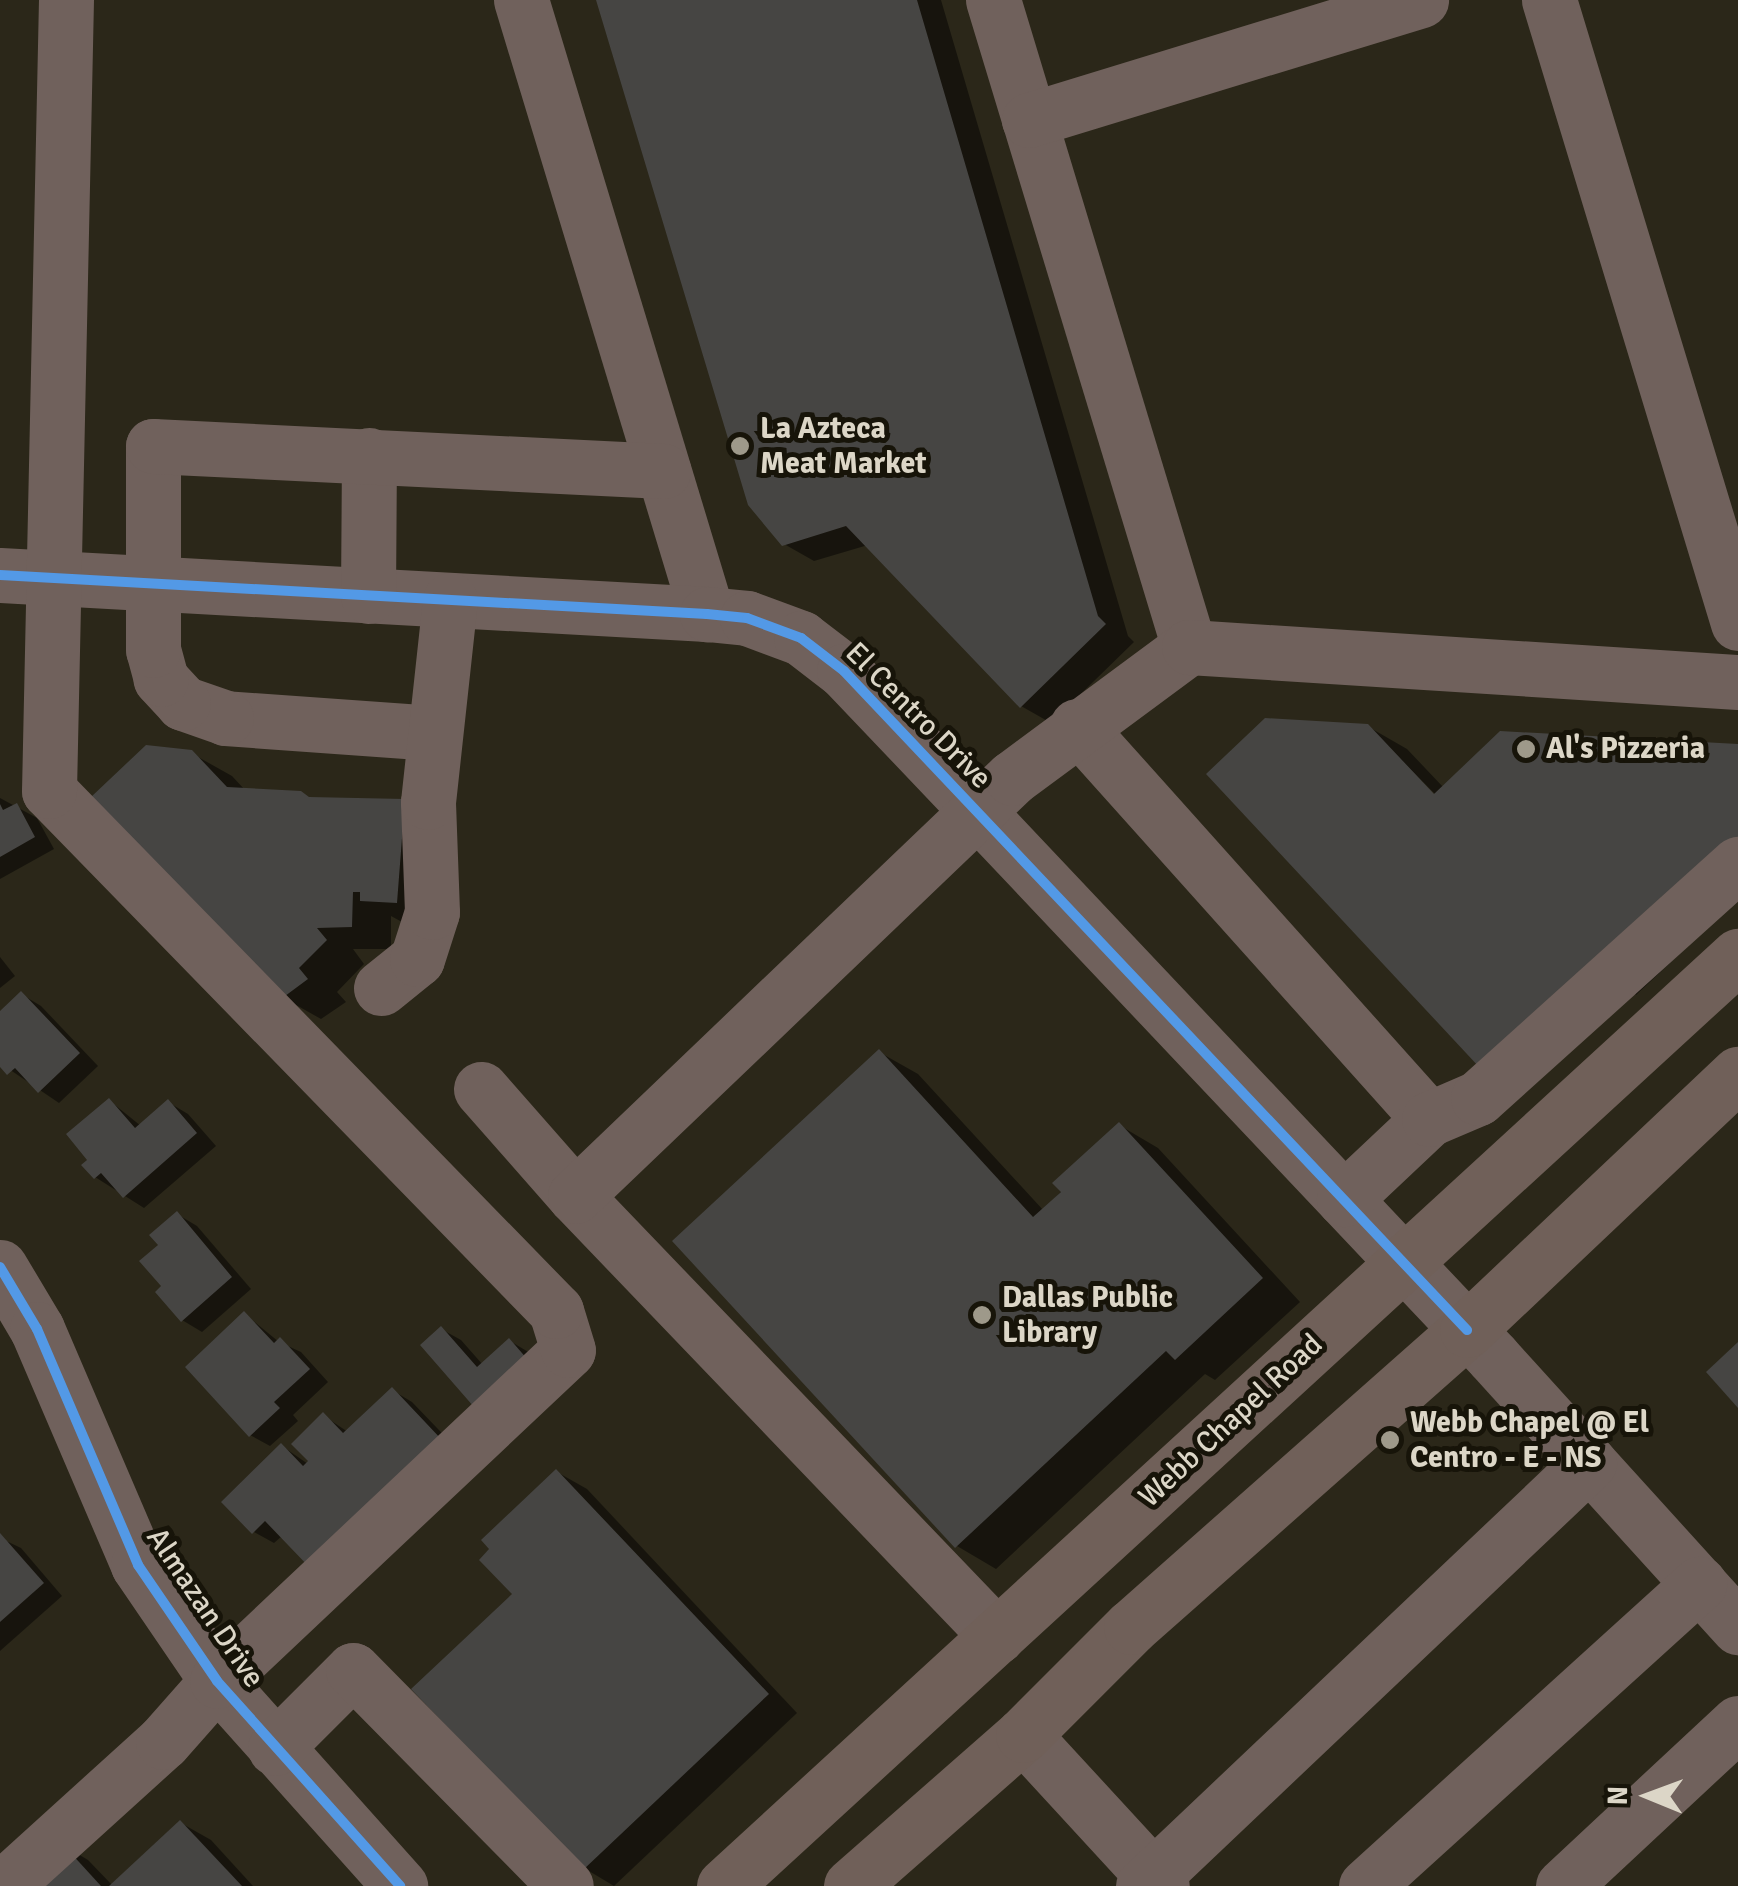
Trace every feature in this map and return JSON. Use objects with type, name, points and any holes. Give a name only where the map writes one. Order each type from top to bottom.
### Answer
[{"type":"main road","name":"Webb Chapel Road","points":[[724,1886],[1738,956]]},
{"type":"main road","points":[[851,1886],[1023,1735],[1131,1628],[1468,1330],[1738,1074]]},
{"type":"street","points":[[4,1886],[163,1742],[217,1681],[568,1350],[556,1312],[49,791],[66,0]]},
{"type":"street","points":[[521,0],[706,614]]},
{"type":"street","points":[[993,0],[1189,646]]},
{"type":"street","points":[[1029,120],[1421,0]]},
{"type":"street","points":[[1549,0],[1738,623]]},
{"type":"street","points":[[434,734],[226,718],[183,703],[161,679],[153,650],[153,446],[663,471]]},
{"type":"street","points":[[368,596],[370,454]]},
{"type":"street","name":"El Centro Drive","points":[[0,575],[706,614],[746,618],[801,638],[844,671],[979,813],[1468,1330],[1738,1627]]},
{"type":"street","points":[[381,988],[416,959],[432,912],[428,802],[450,600]]},
{"type":"street","points":[[575,1196],[1012,778],[1189,646],[1738,682]]},
{"type":"street","points":[[1077,726],[1430,1119]]},
{"type":"street","points":[[1344,1199],[1430,1119],[1478,1098],[1738,864]]},
{"type":"street","points":[[481,1089],[575,1196],[997,1636]]},
{"type":"street","name":"Almazan Drive","points":[[0,1267],[18,1345],[138,1565],[217,1681],[400,1886]]},
{"type":"street","points":[[1023,1735],[1153,1883],[1589,1464]]},
{"type":"street","points":[[1366,1886],[1698,1584]]},
{"type":"street","points":[[275,1748],[353,1670],[566,1886]]},
{"type":"street","points":[[1563,1886],[1738,1723]]},
{"type":"building","points":[[596,0],[917,0],[1098,616],[1106,624],[1020,708],[846,526],[782,546],[748,505]]},
{"type":"building","points":[[1265,718],[1368,724],[1434,794],[1500,731],[1738,744],[1738,840],[1480,1068],[1206,774]]},
{"type":"building","points":[[146,745],[192,750],[227,787],[301,791],[309,797],[405,799],[397,903],[360,901],[360,892],[353,892],[352,927],[317,928],[327,940],[299,968],[308,979],[281,999],[91,797]]},
{"type":"building","points":[[17,803],[35,837],[0,857],[0,804],[3,810]]},
{"type":"building","points":[[21,991],[80,1053],[38,1093],[15,1068],[7,1075],[0,1067],[0,1011]]},
{"type":"building","name":"Dallas Public Library","points":[[879,1049],[1033,1217],[1061,1192],[1052,1183],[1119,1122],[1263,1278],[1175,1360],[1166,1351],[955,1548],[672,1241]]},
{"type":"building","points":[[109,1098],[135,1128],[168,1099],[197,1133],[123,1198],[101,1173],[94,1179],[81,1165],[87,1160],[66,1134]]},
{"type":"building","points":[[177,1211],[232,1277],[181,1322],[155,1292],[161,1286],[139,1261],[158,1245],[149,1235]]},
{"type":"building","points":[[244,1311],[274,1343],[280,1337],[310,1369],[274,1402],[280,1408],[249,1437],[185,1367]]},
{"type":"building","points":[[441,1326],[477,1367],[509,1338],[528,1360],[474,1407],[420,1345]]},
{"type":"building","points":[[1738,1342],[1738,1408],[1706,1372]]},
{"type":"building","points":[[392,1387],[443,1441],[311,1569],[265,1521],[252,1534],[221,1502],[281,1443],[303,1466],[308,1461],[291,1444],[323,1412],[343,1433]]},
{"type":"building","points":[[556,1469],[769,1694],[583,1870],[411,1689],[512,1594],[479,1560],[489,1549],[481,1540]]},
{"type":"building","points":[[0,1533],[44,1583],[0,1622]]},
{"type":"building","points":[[180,1820],[242,1886],[109,1886]]},
{"type":"building","points":[[58,1839],[101,1886],[7,1886]]},
{"type":"cycle path","points":[[0,575],[707,614],[747,618],[801,638],[844,671],[1467,1330]]},
{"type":"cycle path","points":[[0,1267],[37,1329],[138,1565],[217,1681],[400,1886]]},
{"type":"place","name":"La Azteca Meat Market","points":[[740,446]]},
{"type":"place","name":"Al's Pizzeria","points":[[1526,749]]},
{"type":"place","name":"Dallas Public Library","points":[[982,1315]]},
{"type":"place","name":"Webb Chapel @ El Centro - E - NS","points":[[1390,1440]]}]
